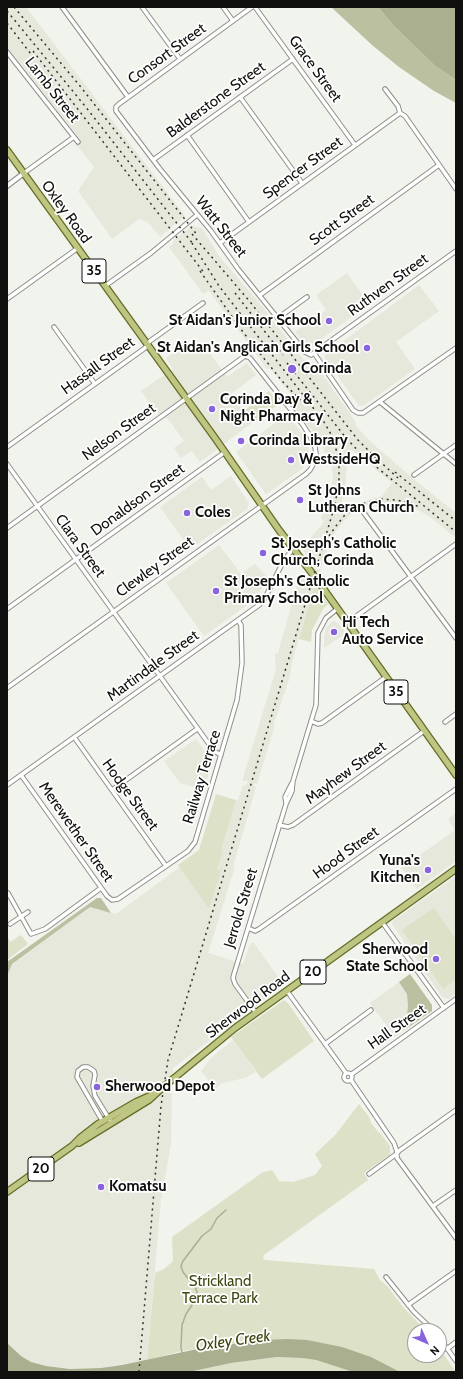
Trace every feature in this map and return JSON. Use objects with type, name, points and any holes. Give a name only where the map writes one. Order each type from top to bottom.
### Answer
[{"type":"main road","name":"Oxley Road","points":[[7,150],[456,775]]},
{"type":"main road","name":"Sherwood Road","points":[[7,1192],[74,1144],[80,1143],[107,1122],[149,1100],[154,1094],[161,1090],[224,1037],[456,869]]},
{"type":"street","points":[[62,7],[128,97]]},
{"type":"street","points":[[142,7],[180,59]]},
{"type":"street","points":[[223,7],[233,21]]},
{"type":"street","name":"Consort Street","points":[[116,107],[252,7]]},
{"type":"street","name":"Grace Street","points":[[255,7],[355,145]]},
{"type":"street","name":"Lamb Street","points":[[7,52],[78,142]]},
{"type":"street","name":"Balderstone Street","points":[[153,160],[293,59]]},
{"type":"street","points":[[385,89],[398,106],[400,113],[405,116],[456,189]]},
{"type":"street","points":[[240,97],[302,183]]},
{"type":"street","name":"Watt Street","points":[[116,107],[117,114],[306,353],[311,355],[314,353]]},
{"type":"street","name":"Spencer Street","points":[[220,243],[400,113]]},
{"type":"street","points":[[187,135],[249,222]]},
{"type":"street","points":[[7,186],[74,137]]},
{"type":"street","name":"Scott Street","points":[[260,295],[439,164]]},
{"type":"street","points":[[105,286],[151,252],[197,214]]},
{"type":"street","points":[[7,299],[78,248]]},
{"type":"street","name":"Ruthven Street","points":[[314,353],[456,250]]},
{"type":"street","points":[[278,318],[307,297]]},
{"type":"street","name":"Hassall Street","points":[[7,447],[95,384],[148,345],[150,341],[203,303]]},
{"type":"street","points":[[54,327],[95,384]]},
{"type":"street","points":[[314,353],[356,412],[364,413],[456,348]]},
{"type":"street","name":"Nelson Street","points":[[7,528],[241,358],[246,356],[250,358],[308,433],[314,443],[316,451],[314,463]]},
{"type":"street","points":[[380,402],[456,464]]},
{"type":"street","points":[[414,475],[456,445]]},
{"type":"street","name":"Donaldson Street","points":[[7,609],[225,452]]},
{"type":"street","name":"Clewley Street","points":[[7,688],[309,472],[314,463]]},
{"type":"street","name":"Clara Street","points":[[7,464],[197,729],[214,752],[221,755]]},
{"type":"street","points":[[364,513],[456,638]]},
{"type":"street","points":[[347,623],[456,544]]},
{"type":"street","name":"Martindale Street","points":[[7,785],[264,601],[284,560],[293,549]]},
{"type":"street","name":"Jerrold Street","points":[[256,1013],[235,984],[233,978],[286,804],[286,794],[292,781],[311,721],[316,699],[318,633],[326,618],[337,609]]},
{"type":"street","name":"Railway Terrace","points":[[114,900],[118,899],[188,851],[194,844],[236,706],[242,668],[241,625],[238,620]]},
{"type":"street","points":[[311,721],[318,724],[322,723],[386,677]]},
{"type":"street","points":[[445,722],[456,714]]},
{"type":"street","points":[[112,790],[197,729]]},
{"type":"street","name":"Mayhew Street","points":[[279,825],[288,827],[293,825],[424,731]]},
{"type":"street","name":"Hodge Street","points":[[74,737],[166,866]]},
{"type":"street","name":"Merewether Street","points":[[21,775],[109,898],[114,900]]},
{"type":"street","name":"Hood Street","points":[[248,928],[255,930],[259,929],[456,789]]},
{"type":"street","points":[[8,893],[20,917],[31,934],[44,929],[102,888]]},
{"type":"street","points":[[10,924],[28,912]]},
{"type":"street","points":[[382,922],[444,1008]]},
{"type":"street","points":[[287,991],[346,1073],[349,1072],[352,1074],[351,1080],[394,1143],[397,1158],[456,1238]]},
{"type":"street","name":"Hall Street","points":[[352,1074],[456,1000]]},
{"type":"street","points":[[325,1044],[371,1010]]},
{"type":"street","points":[[88,1067],[94,1071],[95,1075],[93,1086],[95,1096],[107,1122],[78,1079],[77,1074],[81,1068],[88,1067]]},
{"type":"street","points":[[346,1073],[344,1075],[345,1079],[351,1080]]},
{"type":"street","points":[[369,1174],[456,1110]]},
{"type":"street","points":[[433,1206],[456,1190]]},
{"type":"street","points":[[408,1305],[456,1270]]},
{"type":"street","points":[[386,1277],[408,1305],[426,1323]]},
{"type":"street","points":[[456,1342],[447,1349],[456,1361]]},
{"type":"shaded area","points":[[7,7],[26,7],[185,216],[160,237],[148,222],[139,219],[112,239],[78,191],[94,167],[75,145],[81,140],[7,47]]},
{"type":"shaded area","points":[[331,7],[378,7],[394,26],[434,65],[456,80],[456,103],[434,91],[399,67],[372,45]]},
{"type":"shaded area","points":[[378,7],[456,7],[456,80],[434,65],[394,26]]},
{"type":"shaded area","points":[[192,226],[202,228],[219,256],[262,306],[303,359],[314,363],[354,419],[357,427],[371,442],[456,513],[456,536],[452,535],[429,516],[412,507],[391,502],[370,505],[352,513],[342,523],[334,534],[318,574],[302,548],[324,522],[321,518],[331,494],[333,474],[331,464],[318,438],[293,406],[295,400],[270,368],[267,369],[209,291],[203,294],[169,247],[173,244],[174,240]],"holes":[[[353,451],[392,483],[382,496],[362,502],[347,510],[340,509],[345,489],[347,455]]]},
{"type":"shaded area","name":"St Aidan's Junior School","points":[[347,273],[369,304],[308,349],[295,332],[326,310],[316,295]]},
{"type":"shaded area","name":"St Aidan's Anglican Girls School","points":[[419,285],[439,311],[396,342],[415,369],[363,406],[359,406],[325,358],[325,355]]},
{"type":"shaded area","points":[[194,342],[198,348],[203,344],[227,377],[247,363],[256,375],[231,394],[252,423],[200,462],[192,451],[181,458],[174,448],[184,441],[169,420],[156,412],[141,391],[173,369],[166,358],[187,343],[189,346]]},
{"type":"shaded area","points":[[287,414],[303,435],[308,445],[308,461],[302,469],[266,494],[236,452]]},
{"type":"shaded area","points":[[231,476],[249,503],[247,509],[190,549],[160,507],[202,477],[211,490]]},
{"type":"shaded area","name":"St Joseph's Catholic Primary School","points":[[219,545],[241,574],[255,564],[267,577],[257,598],[204,636],[166,583]]},
{"type":"shaded area","points":[[300,575],[311,578],[315,583],[292,662],[289,680],[274,723],[274,728],[257,784],[255,783],[254,786],[256,787],[233,867],[234,870],[208,953],[243,964],[250,944],[253,942],[284,985],[173,1068],[173,1076],[157,1089],[156,1097],[172,1085],[171,1144],[161,1199],[147,1360],[101,1368],[70,1369],[46,1366],[31,1362],[21,1356],[7,1343],[7,968],[90,907],[116,914],[180,867],[209,909],[221,867],[217,870],[223,851],[220,850],[236,800],[238,800],[243,785],[246,785],[248,781],[242,781],[276,669],[275,654],[278,653]]},
{"type":"shaded area","points":[[333,621],[337,622],[346,633],[324,648],[326,628]]},
{"type":"shaded area","points":[[196,739],[213,762],[203,790],[180,783],[164,761]]},
{"type":"shaded area","points":[[456,813],[456,861],[417,889],[399,864],[409,856],[413,860],[455,830],[448,819]]},
{"type":"shaded area","name":"Sherwood State School","points":[[456,876],[456,994],[448,999],[442,997],[392,924],[393,921]]},
{"type":"shaded area","points":[[97,898],[101,898],[111,913],[90,907],[12,964],[7,976],[7,962]]},
{"type":"shaded area","name":"Sherwood State School","points":[[410,974],[432,1005],[432,1011],[395,1037],[370,1003]]},
{"type":"shaded area","points":[[410,974],[432,1005],[432,1011],[406,1029],[408,1005],[407,994],[399,982]]},
{"type":"shaded area","points":[[233,1040],[256,1072],[245,1078],[222,1083],[215,1089],[201,1071],[211,1058]]},
{"type":"shaded area","points":[[264,1340],[307,1340],[342,1347],[371,1357],[400,1372],[353,1372],[316,1360],[277,1357],[231,1363],[189,1372],[9,1372],[7,1370],[7,1343],[21,1356],[31,1362],[46,1366],[70,1369],[101,1368],[202,1348]]},
{"type":"green space","points":[[269,391],[279,404],[252,423],[244,411]]},
{"type":"green space","points":[[315,583],[328,604],[323,609],[312,630],[311,642],[299,639]]},
{"type":"green space","points":[[216,794],[236,800],[221,850],[223,851],[217,870],[222,867],[209,909],[178,865],[199,850]]},
{"type":"green space","points":[[434,908],[456,940],[456,980],[443,989],[402,930]]},
{"type":"green space","points":[[7,935],[10,942],[21,935],[28,944],[7,960]]},
{"type":"green space","points":[[284,1000],[288,1003],[314,1041],[262,1079],[231,1037]]},
{"type":"green space","name":"Strickland Terrace Park","points":[[359,1104],[369,1117],[371,1123],[390,1146],[390,1155],[364,1173],[368,1180],[264,1255],[263,1258],[265,1260],[374,1269],[380,1280],[388,1287],[403,1307],[418,1323],[407,1323],[407,1363],[447,1363],[447,1359],[456,1372],[400,1372],[307,1340],[264,1340],[182,1351],[147,1360],[155,1273],[164,1269],[173,1261],[172,1237],[263,1172],[272,1170],[279,1181],[293,1182],[315,1175],[322,1166],[315,1154],[336,1134]]},
{"type":"green space","points":[[277,1357],[316,1360],[353,1372],[189,1372],[231,1363]]},
{"type":"waterway","points":[[182,1353],[182,1325],[186,1314],[198,1296],[196,1289],[183,1272],[181,1266],[183,1261],[202,1236],[211,1229],[217,1218],[226,1210]]},
{"type":"railway","points":[[14,7],[80,86],[198,236]]},
{"type":"railway","points":[[7,11],[85,106],[193,244]]},
{"type":"railway","points":[[7,23],[34,58]]},
{"type":"railway","points":[[33,51],[205,274]]},
{"type":"railway","points":[[192,234],[251,303],[358,440],[398,478]]},
{"type":"railway","points":[[139,1372],[161,1106],[168,1060],[335,505],[339,479],[339,464],[336,449],[332,436],[324,422],[219,286],[190,240]]},
{"type":"railway","points":[[200,271],[243,332],[282,381],[303,403]]},
{"type":"railway","points":[[235,293],[283,355]]},
{"type":"railway","points":[[287,363],[346,438],[363,456],[456,532]]},
{"type":"railway","points":[[395,472],[456,521]]},
{"type":"railway","points":[[329,536],[344,516],[365,503],[381,499],[396,500],[411,503],[421,508]]},
{"type":"place","name":"St Aidan's Junior School","points":[[329,321]]},
{"type":"place","name":"St Aidan's Anglican Girls School","points":[[367,348]]},
{"type":"place","name":"Corinda","points":[[292,369]]},
{"type":"place","name":"Corinda Day & Night Pharmacy","points":[[212,409]]},
{"type":"place","name":"Corinda Library","points":[[241,441]]},
{"type":"place","name":"WestsideHQ","points":[[291,460]]},
{"type":"place","name":"St Johns Lutheran Church","points":[[300,500]]},
{"type":"place","name":"Coles","points":[[187,513]]},
{"type":"place","name":"St Joseph's Catholic Church, Corinda","points":[[263,553]]},
{"type":"place","name":"St Joseph's Catholic Primary School","points":[[216,591]]},
{"type":"place","name":"Hi Tech Auto Service","points":[[334,632]]},
{"type":"place","name":"Yuna's Kitchen","points":[[428,870]]},
{"type":"place","name":"Sherwood State School","points":[[436,959]]},
{"type":"place","name":"Sherwood Depot","points":[[97,1087]]},
{"type":"place","name":"Komatsu","points":[[101,1187]]},
{"type":"water label","name":"Oxley Creek","points":[[233,1341]]}]
